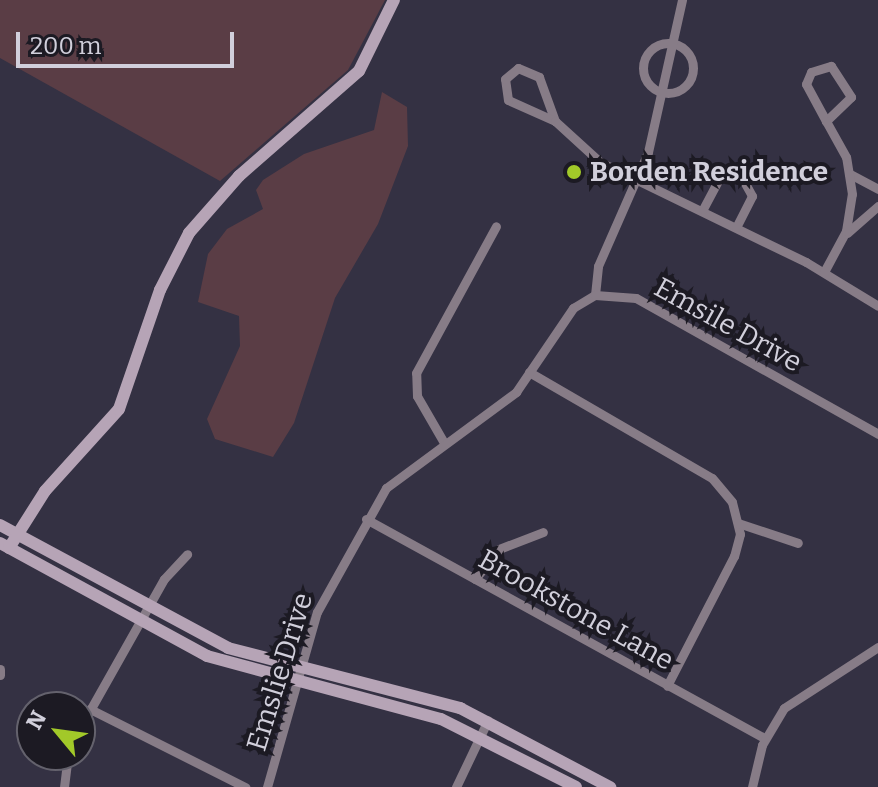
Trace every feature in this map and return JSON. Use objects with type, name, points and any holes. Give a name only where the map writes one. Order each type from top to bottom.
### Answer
[{"type":"street","points":[[394,0],[359,71],[239,176],[194,227],[165,277],[112,420],[64,468],[17,534],[5,545],[140,621],[227,665],[299,685],[413,710],[481,736],[576,787]]},
{"type":"street","points":[[496,226],[416,373],[417,396],[443,441],[516,392],[573,308],[595,295],[598,266],[639,180],[664,86],[682,0]]},
{"type":"street","points":[[651,48],[672,49],[693,57],[696,75],[683,89],[664,86],[645,80],[640,62],[651,48]]},
{"type":"street","points":[[826,121],[844,110],[850,93],[837,70],[822,66],[808,74],[806,88],[826,121],[850,174],[845,235]]},
{"type":"street","points":[[555,121],[537,75],[526,68],[509,73],[508,100],[555,121],[600,162],[703,209],[824,272],[878,306]]},
{"type":"street","points":[[850,174],[878,189]]},
{"type":"street","points":[[703,209],[720,179],[741,176],[752,196],[736,227]]},
{"type":"street","points":[[824,272],[845,235],[878,206]]},
{"type":"street","name":"Emsile Drive","points":[[595,295],[636,298],[878,434]]},
{"type":"street","points":[[529,372],[712,478],[732,502],[738,523],[734,556],[667,686]]},
{"type":"street","name":"Emslie Drive","points":[[267,787],[299,685],[317,612],[366,519],[386,488],[443,441]]},
{"type":"street","name":"Brookstone Lane","points":[[366,519],[765,738]]},
{"type":"street","points":[[738,523],[798,543]]},
{"type":"street","points":[[0,525],[228,648],[303,670],[413,693],[488,720],[610,787]]},
{"type":"street","points":[[475,579],[499,549],[543,532]]},
{"type":"street","points":[[96,698],[147,607],[187,554]]},
{"type":"street","points":[[752,787],[765,738],[784,708],[878,647]]},
{"type":"street","points":[[96,712],[245,787]]},
{"type":"street","points":[[456,787],[488,720]]},
{"type":"street","points":[[533,763],[540,748]]},
{"type":"shaded area","points":[[0,0],[385,0],[348,70],[220,181],[0,58]]},
{"type":"shaded area","points":[[382,92],[407,107],[408,146],[378,224],[335,298],[294,423],[273,457],[215,439],[207,419],[240,346],[239,316],[198,302],[208,254],[227,229],[263,209],[256,190],[263,180],[304,154],[374,130]]},
{"type":"place","name":"Borden Residence","points":[[574,172]]}]
